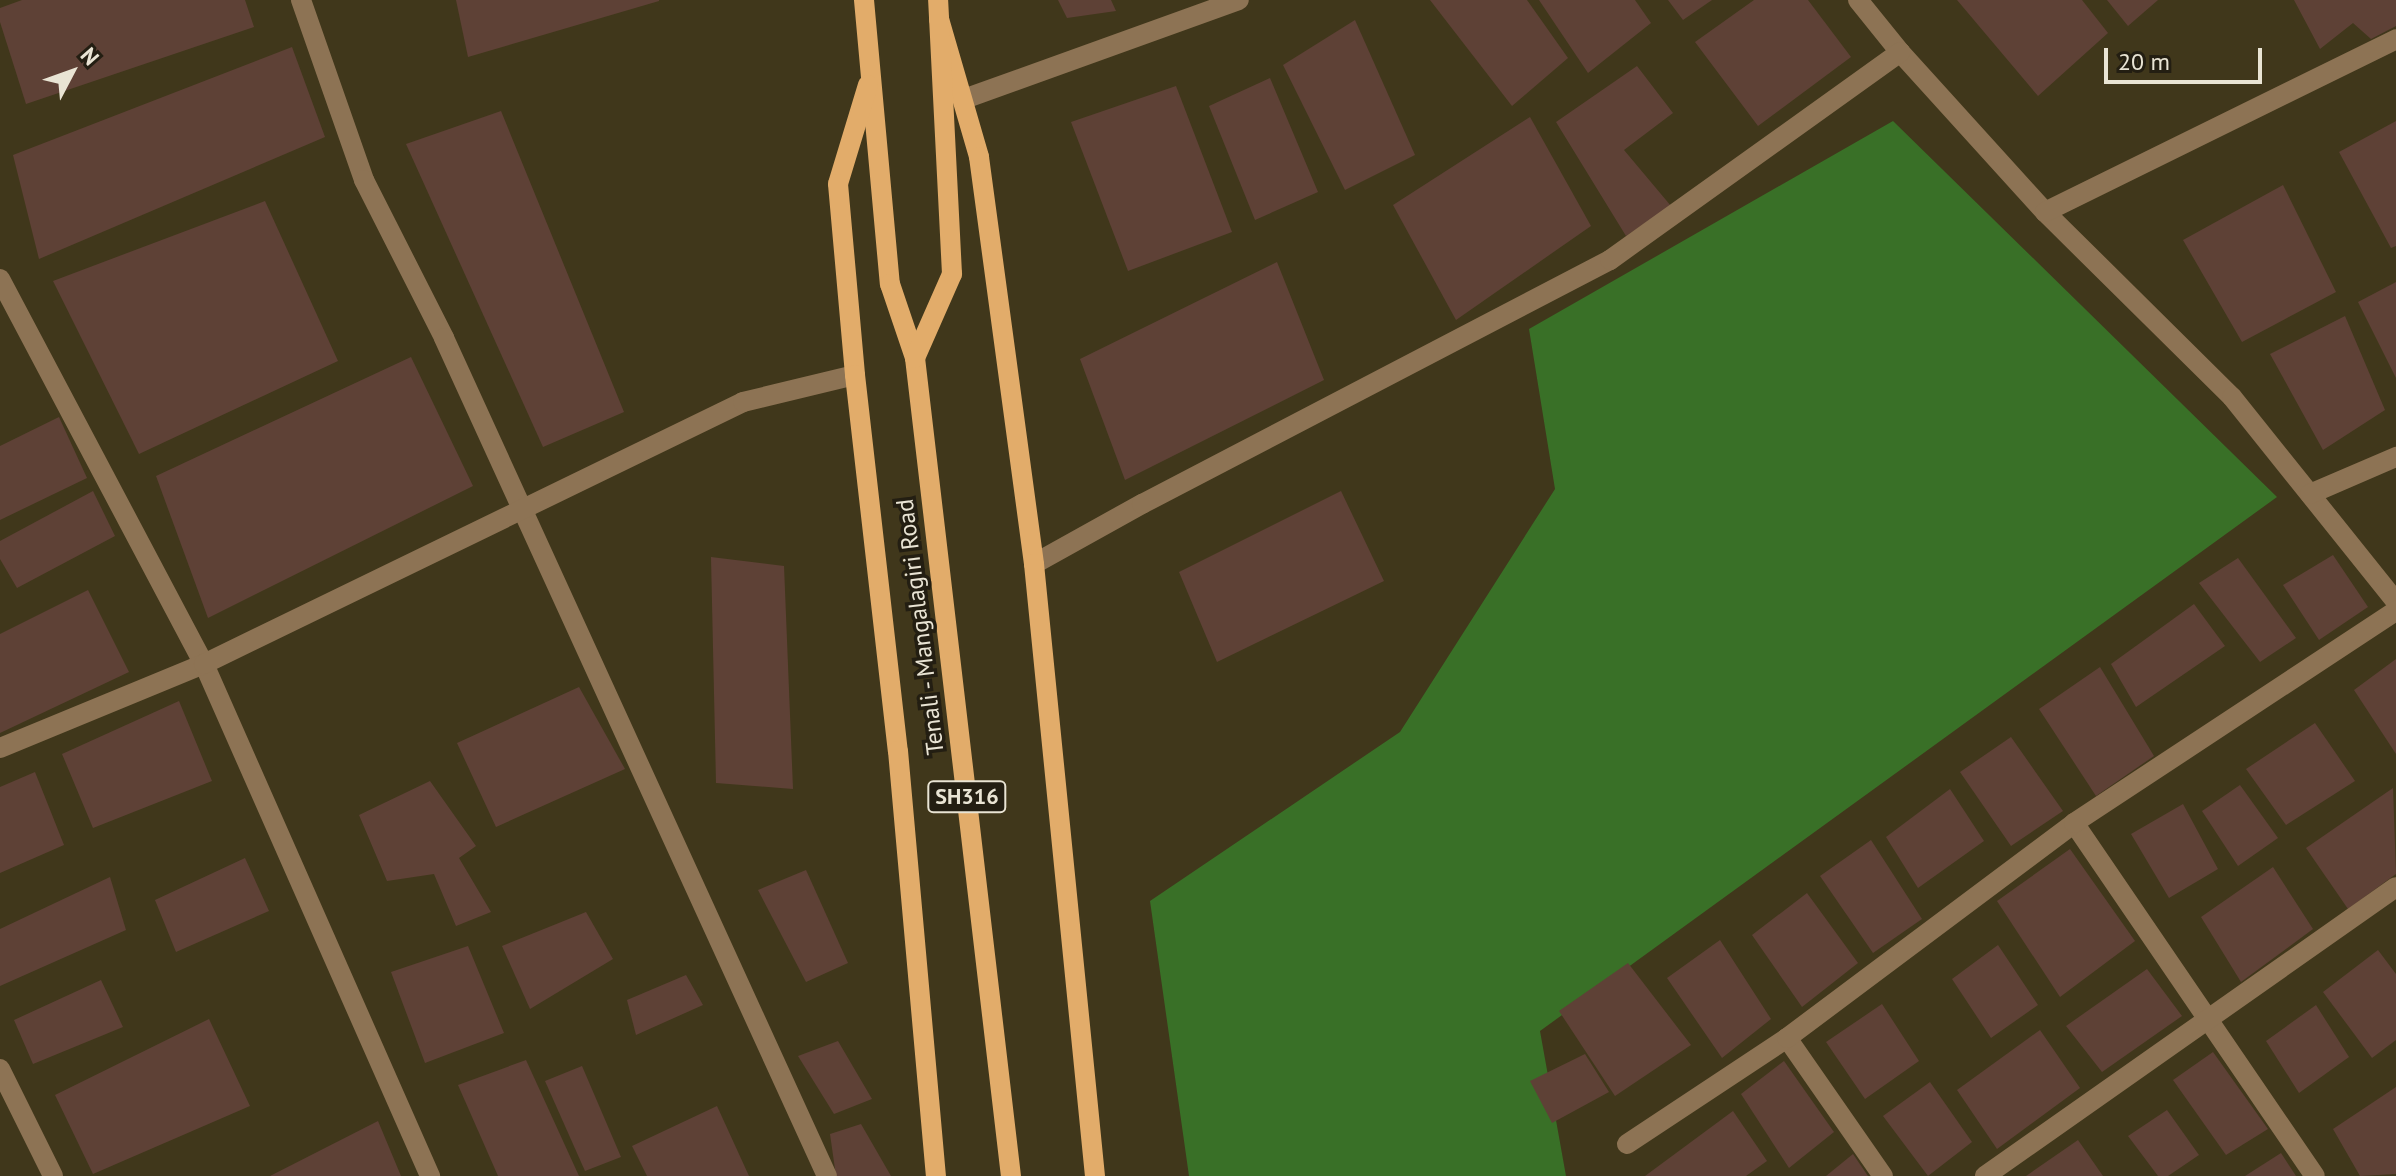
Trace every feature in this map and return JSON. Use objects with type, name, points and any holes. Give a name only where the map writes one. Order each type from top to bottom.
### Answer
[{"type":"main road","name":"Tenali - Mangalagiri Road","points":[[864,0],[890,284],[915,358],[1011,1176]]},
{"type":"main road","points":[[938,9],[979,157],[1034,564],[1095,1176]]},
{"type":"main road","points":[[915,358],[952,274],[938,9]]},
{"type":"main road","points":[[871,75],[838,184],[855,375],[898,751],[936,1176]]},
{"type":"street","points":[[301,0],[364,180],[444,338],[827,1176]]},
{"type":"street","points":[[964,99],[1239,0]]},
{"type":"street","points":[[1858,0],[1900,52],[2045,212],[2232,397],[2396,602]]},
{"type":"street","points":[[2045,212],[2396,39]]},
{"type":"street","points":[[1034,564],[1142,504],[1610,260],[1900,52]]},
{"type":"street","points":[[0,279],[204,664],[430,1176]]},
{"type":"street","points":[[0,748],[204,664],[743,402],[855,375]]},
{"type":"street","points":[[2310,494],[2396,457]]},
{"type":"street","points":[[1627,1144],[1787,1038],[2074,823],[2396,611]]},
{"type":"street","points":[[2074,823],[2315,1176]]},
{"type":"street","points":[[1985,1176],[2396,887]]},
{"type":"street","points":[[1787,1038],[1883,1176]]},
{"type":"street","points":[[0,1069],[53,1176]]},
{"type":"green space","points":[[1893,121],[2277,497],[1540,1031],[1566,1176],[1189,1176],[1150,901],[1400,732],[1555,489],[1529,329]]},
{"type":"building","points":[[22,0],[245,0],[254,27],[26,104],[0,22],[0,8]]},
{"type":"building","points":[[456,0],[659,0],[659,1],[468,57]]},
{"type":"building","points":[[1058,0],[1111,0],[1116,11],[1067,18]]},
{"type":"building","points":[[1430,0],[1527,0],[1568,58],[1512,106]]},
{"type":"building","points":[[1539,0],[1635,0],[1651,23],[1588,73]]},
{"type":"building","points":[[1668,0],[1712,0],[1683,20]]},
{"type":"building","points":[[1754,0],[1808,0],[1851,57],[1758,126],[1695,42]]},
{"type":"building","points":[[1957,0],[2082,0],[2108,33],[2038,96]]},
{"type":"building","points":[[2107,0],[2158,0],[2128,26]]},
{"type":"building","points":[[2294,0],[2396,0],[2396,26],[2371,39],[2353,23],[2320,49]]},
{"type":"building","points":[[1355,20],[1415,155],[1345,190],[1283,65]]},
{"type":"building","points":[[292,47],[325,137],[39,259],[13,155]]},
{"type":"building","points":[[1637,66],[1673,113],[1624,150],[1671,206],[1626,236],[1556,122]]},
{"type":"building","points":[[1270,78],[1318,192],[1255,220],[1209,106]]},
{"type":"building","points":[[1176,86],[1232,232],[1128,271],[1071,122]]},
{"type":"building","points":[[501,111],[624,412],[543,447],[406,144]]},
{"type":"building","points":[[1530,117],[1591,226],[1456,320],[1393,205]]},
{"type":"building","points":[[2396,121],[2396,246],[2391,248],[2339,152]]},
{"type":"building","points":[[2283,185],[2336,292],[2242,342],[2183,240]]},
{"type":"building","points":[[265,201],[338,361],[139,454],[53,281]]},
{"type":"building","points":[[1277,262],[1324,380],[1125,480],[1080,359]]},
{"type":"building","points":[[2396,282],[2396,378],[2358,302]]},
{"type":"building","points":[[2345,316],[2385,410],[2323,450],[2270,354]]},
{"type":"building","points":[[411,357],[473,486],[208,618],[156,476]]},
{"type":"building","points":[[59,417],[87,478],[0,520],[0,446]]},
{"type":"building","points":[[93,491],[115,536],[17,588],[0,559],[0,541]]},
{"type":"building","points":[[1341,491],[1384,581],[1217,662],[1179,572]]},
{"type":"building","points":[[2333,555],[2368,607],[2319,640],[2283,585]]},
{"type":"building","points":[[711,557],[784,566],[793,789],[716,783]]},
{"type":"building","points":[[2238,558],[2296,638],[2260,662],[2199,583]]},
{"type":"building","points":[[88,590],[129,672],[0,733],[0,634]]},
{"type":"building","points":[[2194,604],[2225,646],[2136,707],[2111,664]]},
{"type":"building","points":[[2396,659],[2396,754],[2354,690]]},
{"type":"building","points":[[2100,667],[2154,756],[2096,796],[2039,709]]},
{"type":"building","points":[[579,687],[625,769],[496,827],[457,743]]},
{"type":"building","points":[[179,701],[212,781],[93,828],[62,754]]},
{"type":"building","points":[[2315,723],[2355,781],[2286,825],[2246,769]]},
{"type":"building","points":[[2011,737],[2063,811],[2011,846],[1960,772]]},
{"type":"building","points":[[35,772],[64,845],[0,873],[0,787]]},
{"type":"building","points":[[430,781],[476,846],[459,858],[491,912],[456,926],[434,874],[387,881],[359,815]]},
{"type":"building","points":[[2240,785],[2278,838],[2238,866],[2202,811]]},
{"type":"building","points":[[2393,788],[2396,874],[2348,909],[2306,848]]},
{"type":"building","points":[[1950,789],[1984,841],[1918,888],[1886,837]]},
{"type":"building","points":[[2183,804],[2218,869],[2169,898],[2131,834]]},
{"type":"building","points":[[1871,840],[1922,919],[1873,953],[1820,876]]},
{"type":"building","points":[[2070,849],[2135,941],[2060,997],[1997,901]]},
{"type":"building","points":[[245,858],[269,911],[176,952],[155,900]]},
{"type":"building","points":[[2273,867],[2313,929],[2241,982],[2201,917]]},
{"type":"building","points":[[806,870],[848,963],[806,982],[758,890]]},
{"type":"building","points":[[110,877],[126,930],[0,986],[0,929]]},
{"type":"building","points":[[1807,893],[1858,963],[1802,1007],[1752,935]]},
{"type":"building","points":[[586,912],[613,959],[530,1009],[502,946]]},
{"type":"building","points":[[1720,940],[1771,1019],[1722,1058],[1667,978]]},
{"type":"building","points":[[1998,945],[2038,1005],[1991,1038],[1952,979]]},
{"type":"building","points":[[468,946],[504,1033],[425,1063],[391,972]]},
{"type":"building","points":[[2378,950],[2396,974],[2396,1040],[2372,1058],[2323,992]]},
{"type":"building","points":[[1628,963],[1691,1045],[1615,1096],[1559,1011]]},
{"type":"building","points":[[2147,969],[2182,1016],[2102,1072],[2066,1026]]},
{"type":"building","points":[[686,975],[703,1005],[636,1035],[627,1000]]},
{"type":"building","points":[[101,980],[123,1027],[33,1064],[14,1020]]},
{"type":"building","points":[[1882,1004],[1919,1061],[1865,1099],[1826,1042]]},
{"type":"building","points":[[2316,1005],[2349,1057],[2299,1093],[2266,1041]]},
{"type":"building","points":[[209,1019],[250,1106],[93,1174],[55,1095]]},
{"type":"building","points":[[2040,1030],[2080,1088],[1997,1149],[1957,1090]]},
{"type":"building","points":[[838,1041],[872,1099],[834,1114],[798,1056]]},
{"type":"building","points":[[2213,1052],[2268,1129],[2226,1155],[2173,1080]]},
{"type":"building","points":[[1585,1054],[1609,1092],[1552,1123],[1530,1081]]},
{"type":"building","points":[[526,1060],[579,1176],[498,1176],[458,1085]]},
{"type":"building","points":[[1784,1061],[1834,1132],[1789,1168],[1741,1094]]},
{"type":"building","points":[[582,1066],[621,1157],[585,1171],[545,1081]]},
{"type":"building","points":[[1930,1082],[1972,1142],[1928,1176],[1883,1116]]},
{"type":"building","points":[[2396,1087],[2396,1174],[2360,1176],[2333,1129]]},
{"type":"building","points":[[717,1106],[749,1176],[647,1176],[632,1146]]},
{"type":"building","points":[[2167,1110],[2199,1155],[2168,1176],[2158,1176],[2128,1136]]},
{"type":"building","points":[[1733,1111],[1767,1161],[1746,1176],[1645,1176]]},
{"type":"building","points":[[378,1121],[401,1176],[270,1176]]},
{"type":"building","points":[[861,1124],[891,1176],[836,1176],[830,1134]]},
{"type":"building","points":[[2078,1140],[2103,1176],[2026,1176]]},
{"type":"building","points":[[2281,1153],[2296,1176],[2245,1176]]},
{"type":"building","points":[[1853,1154],[1868,1176],[1826,1176]]}]
